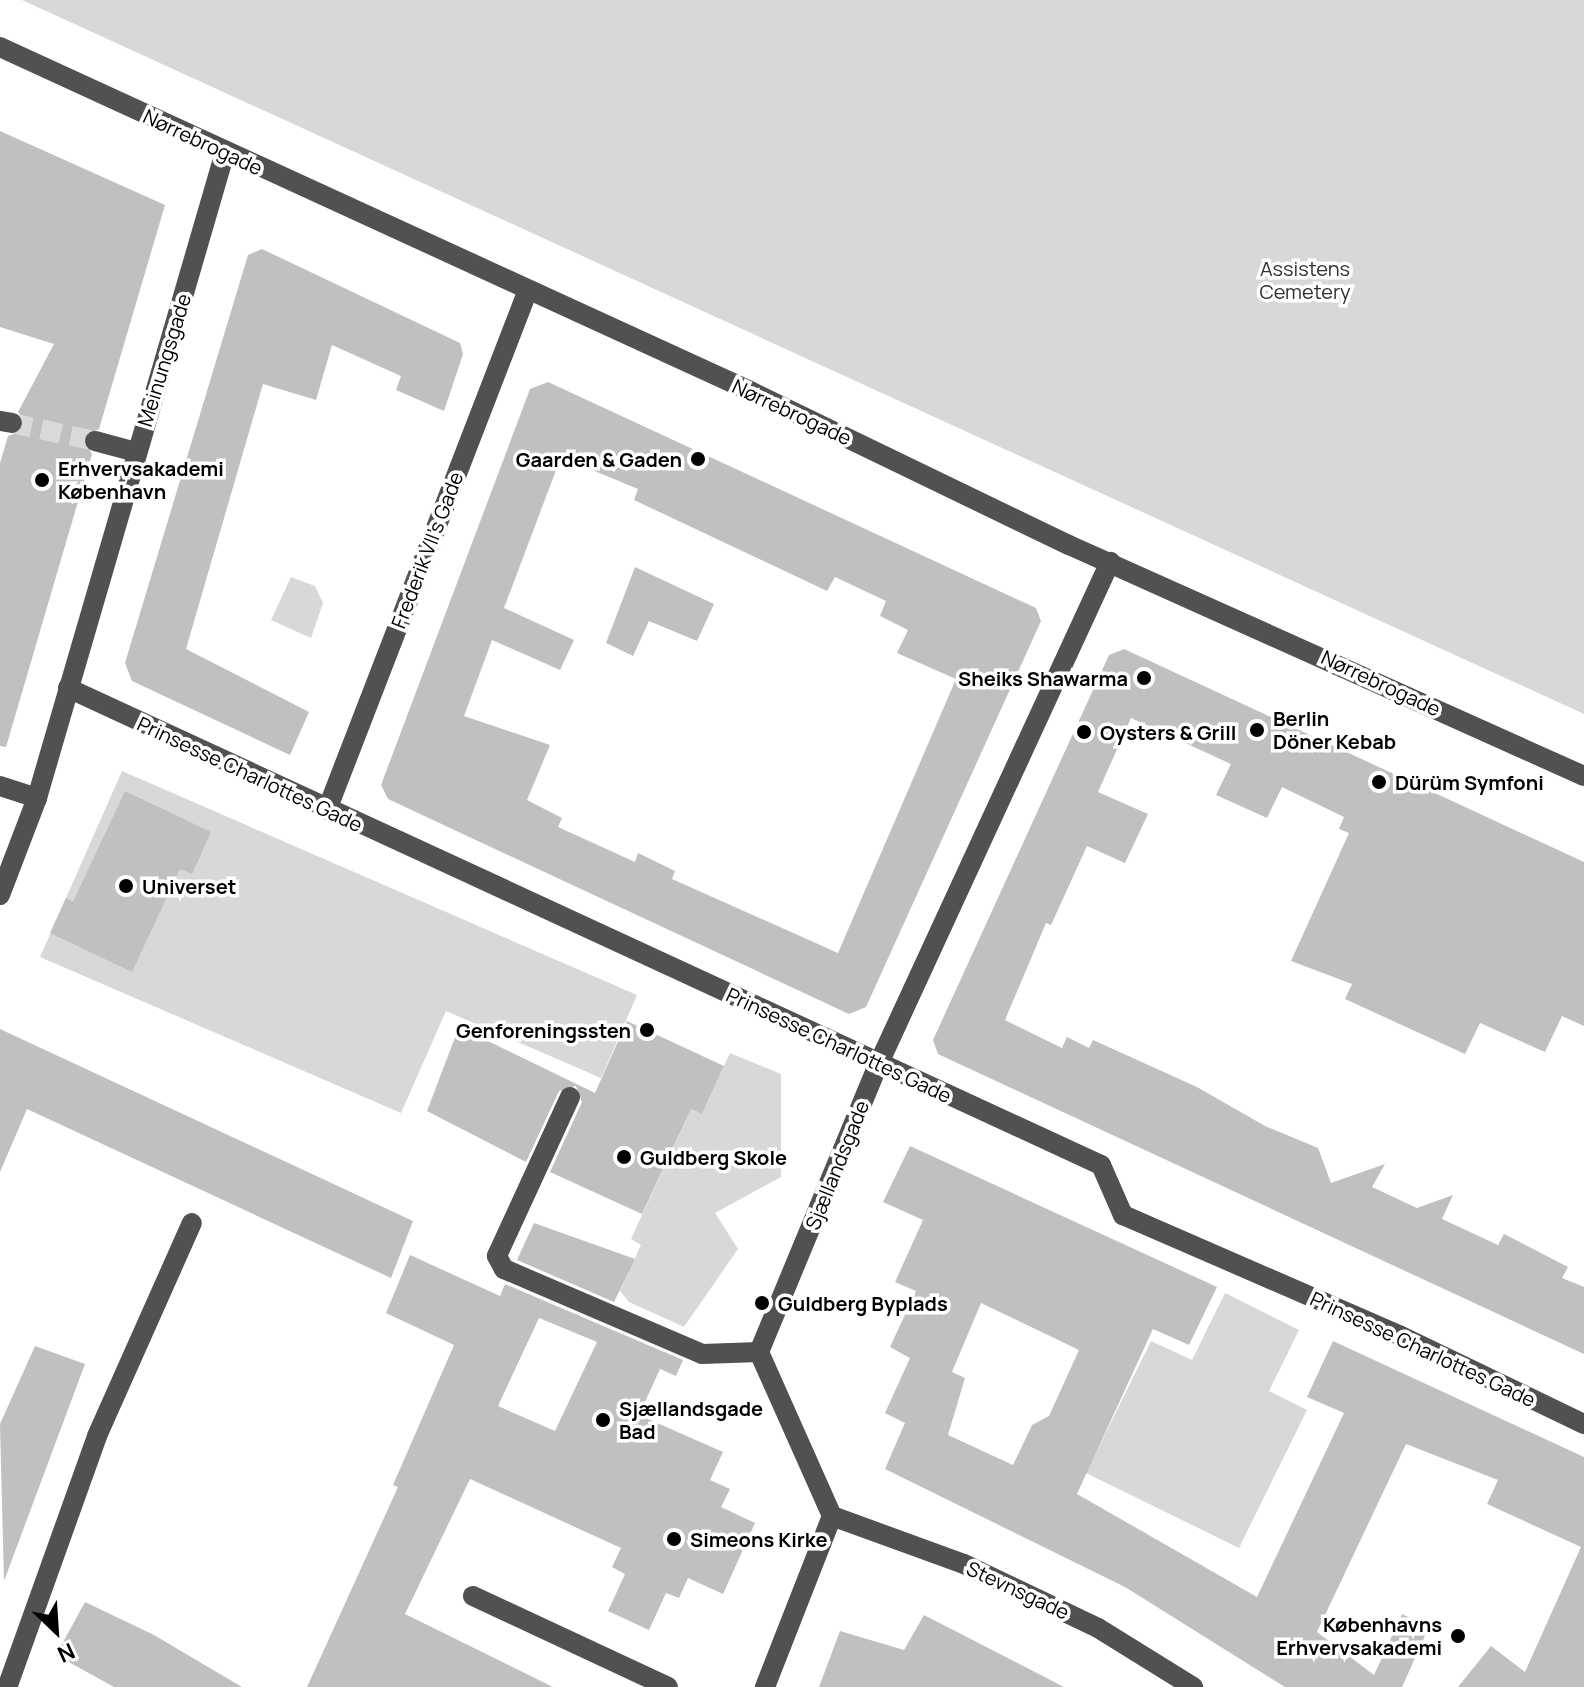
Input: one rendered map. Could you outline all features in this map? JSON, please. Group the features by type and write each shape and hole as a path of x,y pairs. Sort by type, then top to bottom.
{"street":[{"name":"Nørrebrogade","path":"0,47 1110,562 1584,776"},
{"name":"Meinungsgade","path":"0,895 37,798 225,152"},
{"name":"Frederik VII's Gade","path":"327,810 528,290"},
{"path":"95,441 136,452"},
{"name":"Sjællandsgade","path":"759,1352 879,1063 1110,562"},
{"name":"Prinsesse Charlottes Gade","path":"68,688 1101,1165 1123,1215 1401,1336 1584,1424"},
{"path":"0,786 37,798"},
{"path":"570,1097 497,1256 504,1269 702,1354 759,1352 832,1516 765,1687"},
{"path":"6,1685 97,1436 192,1223"},
{"name":"Stevnsgade","path":"832,1516 977,1571 1098,1628 1193,1687"},
{"path":"473,1596 668,1687"}],"green space":[{"name":"Assistens Cemetery","path":"22,0 1584,0 1584,714 648,286"},
{"path":"291,577 315,586 323,603 311,638 271,620"},
{"path":"122,771 637,995 601,1078 446,1011 401,1113 40,957"},
{"path":"730,1053 781,1074 781,1177 715,1213 738,1249 684,1327 629,1302 620,1291 641,1245 631,1239 691,1109 702,1114"},
{"path":"1225,1293 1299,1330 1269,1391 1307,1410 1239,1548 1086,1473 1151,1341 1192,1360"}],"building":[{"path":"0,131 165,205 99,429 83,437 92,454 6,747 0,746 0,463 8,436 22,431 24,419 18,412 54,344 0,327"},
{"path":"262,249 460,343 463,354 444,411 396,390 401,376 332,345 316,400 263,384 186,649 309,712 290,755 132,681 125,663 248,255"},
{"path":"548,382 1036,608 1041,621 866,1007 849,1014 388,799 381,785 530,389","holes":["561,457 638,489 634,500 827,591 835,577 886,601 880,616 908,630 897,653 956,679 838,953 672,879 675,871 638,853 635,862 558,827 562,818 527,800 550,745 464,716 492,640 560,670 574,640 504,608"]},
{"path":"635,567 714,604 697,641 649,621 633,656 606,643"},
{"path":"1124,649 1584,862 1584,1026 1562,1016 1545,1052 1480,1023 1465,1054 1345,999 1352,984 1291,961 1349,833 1339,829 1344,817 1282,787 1267,818 1216,795 1231,764 1131,718 1098,792 1148,814 1125,863 1087,846 1051,925 1046,923 1005,1020 1062,1048 1067,1037 1089,1048 1093,1040 1197,1087 1265,1126 1318,1148 1331,1183 1385,1164 1372,1187 1417,1208 1453,1195 1442,1219 1498,1245 1504,1234 1568,1267 1562,1278 1584,1287 1584,1354 938,1054 933,1040 1109,655"},
{"name":"Universet","path":"125,791 211,832 192,874 180,869 132,972 50,933 66,898 73,902"},
{"path":"627,1021 724,1066 702,1114 691,1109 642,1214 550,1172 582,1102 576,1086 559,1091 526,1162 427,1111 459,1027 595,1093"},
{"path":"0,1029 413,1221 391,1278 27,1109 0,1172"},
{"path":"910,1146 1217,1287 1189,1345 1153,1329 1077,1494 1257,1597 1344,1413 1307,1397 1333,1341 1584,1457 1584,1687 1458,1687 1491,1646 1525,1672 1581,1547 1487,1504 1498,1480 1406,1444 1317,1632 1374,1675 1402,1614 1429,1627 1402,1687 1285,1687 1125,1587 885,1469 905,1423 885,1413 910,1358 890,1347 916,1291 895,1282 923,1220 883,1202","holes":["981,1303 1079,1350 1049,1416 1032,1425 1013,1465 948,1435 965,1378 952,1372"]},
{"path":"534,1223 635,1259 614,1302 517,1260"},
{"path":"410,1255 500,1296 505,1284 683,1360 676,1376 660,1369 639,1415 723,1452 710,1480 730,1489 721,1507 755,1523 723,1594 688,1578 679,1598 666,1593 649,1630 608,1611 625,1574 612,1567 621,1548 470,1479 405,1614 553,1687 307,1687 398,1487 393,1485 454,1345 386,1313","holes":["539,1318 597,1342 555,1431 498,1406"]},
{"path":"35,1346 85,1364 4,1581 0,1424"},
{"path":"85,1602 154,1635 242,1687 114,1687 56,1655"},
{"path":"924,1615 1064,1687 819,1687 840,1631 904,1650"}],"tunnel":[{"path":"12,423 95,441"}],"place":[{"name":"Gaarden & Gaden","path":"698,459"},
{"name":"Erhvervsakademi København","path":"42,480"},
{"name":"Sheiks Shawarma","path":"1144,678"},
{"name":"Berlin Döner Kebab","path":"1257,730"},
{"name":"Oysters & Grill","path":"1084,732"},
{"name":"Dürüm Symfoni","path":"1379,782"},
{"name":"Universet","path":"126,886"},
{"name":"Genforeningssten","path":"647,1030"},
{"name":"Guldberg Skole","path":"624,1157"},
{"name":"Guldberg Byplads","path":"762,1303"},
{"name":"Sjællandsgade Bad","path":"603,1420"},
{"name":"Simeons Kirke","path":"674,1539"},
{"name":"Københavns Erhvervsakademi","path":"1458,1636"}]}
